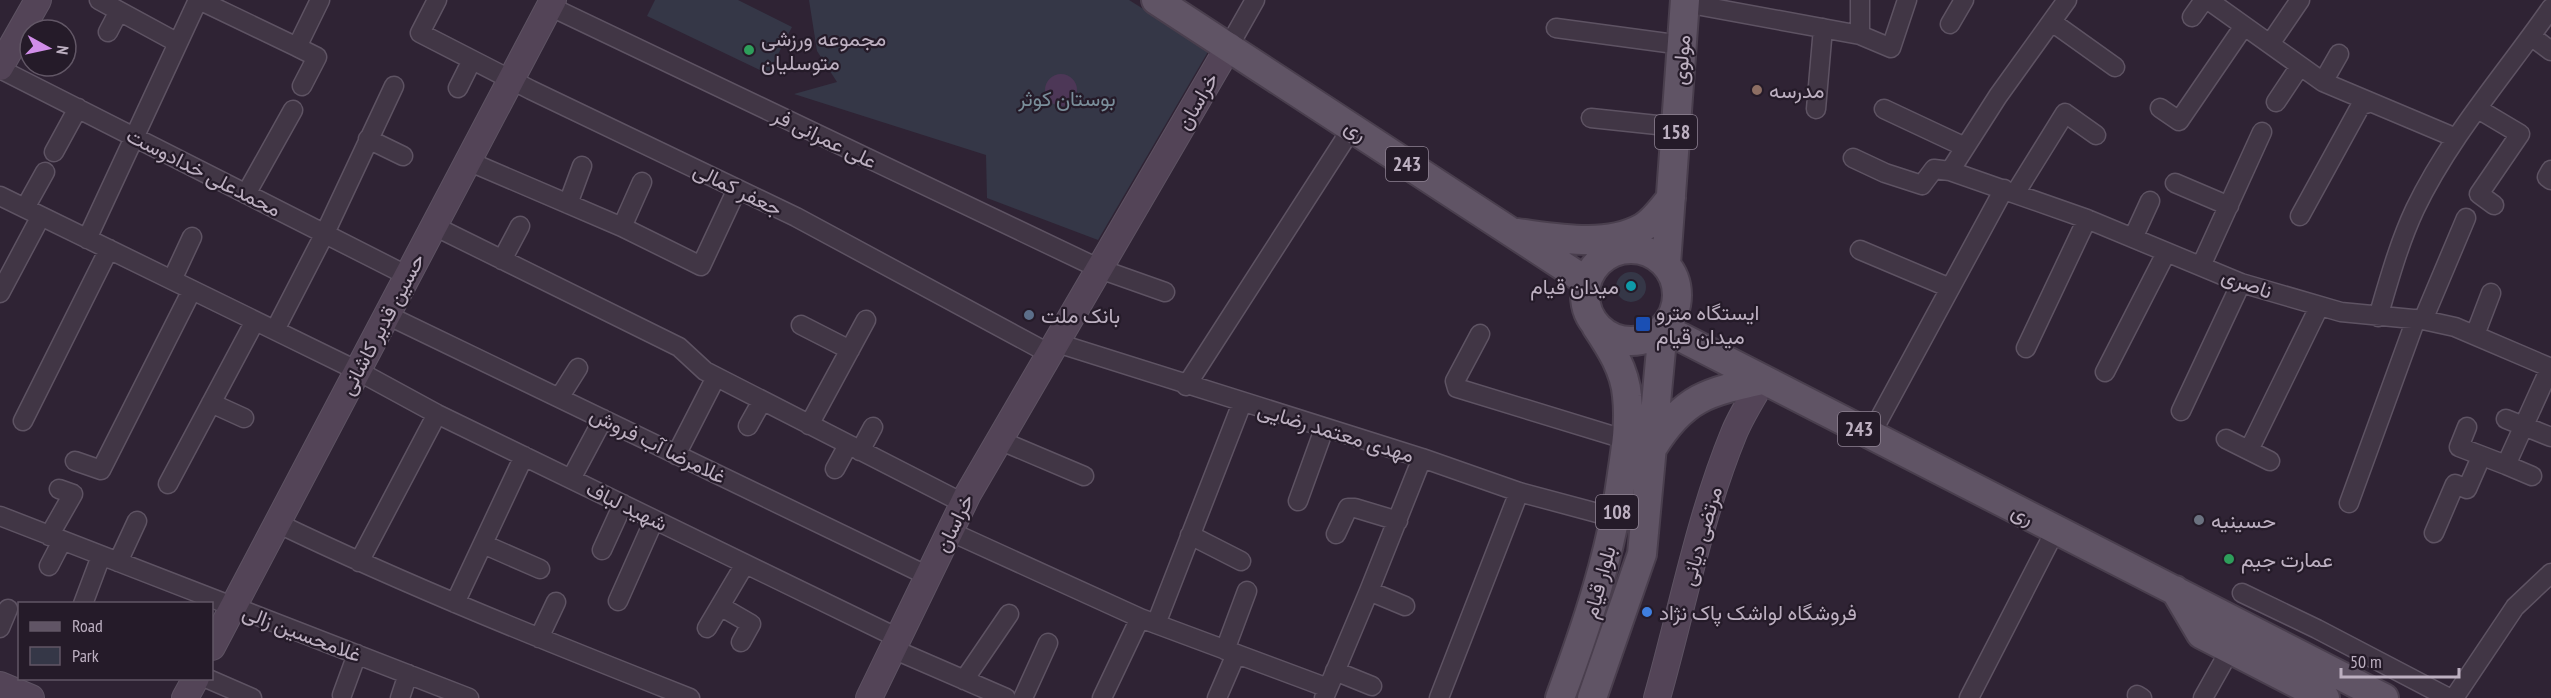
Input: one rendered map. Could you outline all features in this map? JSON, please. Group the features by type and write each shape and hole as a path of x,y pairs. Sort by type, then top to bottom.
{"main road":[{"name":"ری","path":"1156,0 1586,281"},
{"name":"مولوی","path":"1666,264 1685,2"},
{"path":"1512,233 1559,238 1612,238 1643,228 1671,198"},
{"path":"1623,248 1649,252 1666,264 1674,276 1677,290 1674,311 1663,328 1651,337 1636,341 1608,336 1596,326 1587,313 1584,297 1586,281 1600,260 1611,252 1623,248"},
{"name":"بلوار قیام","path":"1592,698 1642,554 1640,444 1622,376 1612,350 1596,326"},
{"name":"ری","path":"1663,328 2384,698"},
{"name":"بلوار قیام","path":"1560,698 1586,626 1616,518 1640,444 1663,328"},
{"path":"1640,444 1691,403 1723,389 1763,380"},
{"path":"2175,590 2201,634 2318,697"}],"street":[{"path":"0,68 38,0"},
{"path":"99,0 178,43"},
{"path":"87,239 198,0 317,57 302,86"},
{"path":"297,47 320,0"},
{"name":"جعفر کمالی","path":"437,0 420,33 511,80 796,217 1053,349"},
{"path":"1229,46 1255,0"},
{"path":"1860,0 1860,35"},
{"path":"1685,2 1860,35 1891,48 1907,0"},
{"path":"1950,24 1964,0"},
{"path":"1853,158 1885,173 1923,185 1934,169 1950,171 1998,96 2067,0"},
{"path":"2192,17 2206,0 2323,82 2456,138"},
{"path":"2270,44 2300,0"},
{"name":"حسین قدیر کاشانی","path":"213,645 551,3"},
{"name":"علی عمرانی فر","path":"551,3 1100,269 1166,292"},
{"path":"2378,316 2405,231 2417,206 2456,138 2551,8"},
{"path":"108,32 119,11"},
{"path":"2052,22 2115,67"},
{"path":"2160,108 2179,121 2244,26"},
{"path":"1556,28 1682,45"},
{"path":"1816,109 1823,28"},
{"path":"2531,36 2551,51"},
{"name":"خراسان","path":"869,698 963,503 1229,46"},
{"path":"2323,82 2339,54"},
{"path":"458,88 472,60"},
{"path":"2276,102 2300,66"},
{"name":"محمدعلی خدادوست","path":"0,68 408,276"},
{"path":"275,330 325,233 394,86"},
{"path":"2300,216 2361,105 2369,103"},
{"path":"54,152 78,108"},
{"path":"1884,109 1965,147"},
{"path":"2478,109 2520,134 2479,194 2494,205"},
{"path":"246,194 293,110"},
{"path":"1871,434 1950,288 2010,191 2065,113 2096,135"},
{"path":"1591,118 1676,127"},
{"path":"1186,386 1352,128"},
{"path":"2201,266 2262,132"},
{"path":"368,139 403,156"},
{"path":"468,161 622,227 701,266 736,189"},
{"path":"568,204 582,166"},
{"path":"2551,170 2547,177 2551,180"},
{"name":"ناصری","path":"1950,171 2087,219 2241,283 2319,307 2420,320 2475,335 2551,368"},
{"path":"0,293 33,212 45,172"},
{"path":"622,227 642,182"},
{"path":"2175,183 2229,206"},
{"name":"شهید لباف","path":"0,196 357,370 437,414 745,564 964,680 1006,698"},
{"path":"2133,238 2150,201"},
{"path":"2349,503 2420,320 2466,218"},
{"path":"2026,348 2087,219"},
{"path":"434,226 680,347 710,374 963,503"},
{"path":"502,260 520,226"},
{"path":"172,280 192,237"},
{"path":"23,421 109,249"},
{"path":"1860,250 1950,288"},
{"path":"2105,372 2166,253"},
{"path":"2181,411 2241,283"},
{"path":"75,461 101,470 192,290"},
{"path":"2475,335 2491,293"},
{"path":"2249,450 2319,307"},
{"name":"غلامرضا آب فروش","path":"387,315 928,576"},
{"path":"810,425 866,320"},
{"path":"168,484 255,321"},
{"path":"801,325 850,350"},
{"path":"1480,334 1455,381 1457,388 1640,444"},
{"name":"مهدی معتمد رضایی","path":"1053,349 1186,386 1422,458 1519,492 1616,518"},
{"path":"559,398 578,368"},
{"path":"2506,465 2551,368"},
{"path":"676,455 710,374"},
{"name":"مرتضی دیانی","path":"1657,698 1696,548 1722,466 1735,431 1763,380"},
{"path":"748,426 762,400"},
{"path":"1102,698 1148,621 1191,535 1242,403"},
{"path":"211,404 244,418"},
{"path":"359,562 437,414"},
{"path":"572,479 603,419"},
{"path":"2506,419 2551,437"},
{"path":"835,469 873,427"},
{"path":"2467,427 2459,447 2481,458 2532,476"},
{"path":"1298,501 1324,429"},
{"path":"2226,439 2270,460"},
{"path":"999,440 1084,476"},
{"path":"455,603 524,456"},
{"path":"1329,686 1422,458"},
{"path":"2434,533 2454,484 2467,489 2481,458"},
{"path":"49,566 56,538 73,494 59,489"},
{"path":"1439,698 1519,492"},
{"path":"602,550 623,504"},
{"path":"1336,534 1348,508 1398,521"},
{"name":"غلامحسین زالی","path":"0,516 469,698"},
{"path":"618,601 654,520"},
{"path":"84,602 109,559 137,521"},
{"path":"278,523 359,562 455,603 690,698"},
{"path":"949,531 1148,621 1231,652 1329,686 1372,686"},
{"path":"1969,698 2055,531"},
{"path":"1191,535 1241,561"},
{"path":"483,544 540,569"},
{"path":"707,628 745,564"},
{"path":"2454,698 2515,608 2548,581"},
{"path":"1217,698 1247,591"},
{"path":"1369,591 1405,606"},
{"path":"2242,593 2317,629 2449,698"},
{"path":"539,638 556,602"},
{"path":"720,606 751,624 741,642"},
{"path":"0,628 8,609"},
{"path":"964,680 1009,614"},
{"path":"1023,698 1048,643"},
{"path":"2204,698 2230,650"},
{"path":"342,695 357,654"},
{"path":"400,698 408,674"},
{"path":"185,698 195,680"},
{"path":"211,680 252,698"}],"green space":[{"name":"مجموعه ورزشی متوسلیان","path":"655,0 738,0 792,27 768,74 647,16"},
{"name":"بوستان کوثر","path":"809,0 1129,0 1209,50 1098,240 987,198 986,155 794,94 837,82 817,51"},
{"name":"میدان قیام","path":"1631,272 1642,276 1646,287 1642,298 1631,302 1620,298 1616,287 1620,276"}],"shaded area":[{"path":"1061,74 1072,79 1077,90 1072,101 1061,106 1050,101 1045,90 1050,79"}],"place":[{"name":"مجموعه ورزشی متوسلیان","path":"749,50"},
{"name":"مدرسه","path":"1757,90"},
{"name":"میدان قیام","path":"1631,286"},
{"name":"بانک ملت","path":"1029,315"},
{"name":"ایستگاه مترو میدان قیام","path":"1643,324"},
{"name":"حسینیه","path":"2199,520"},
{"name":"عمارت جیم","path":"2229,559"},
{"name":"فروشگاه لواشک پاک نژاد","path":"1647,612"}]}
